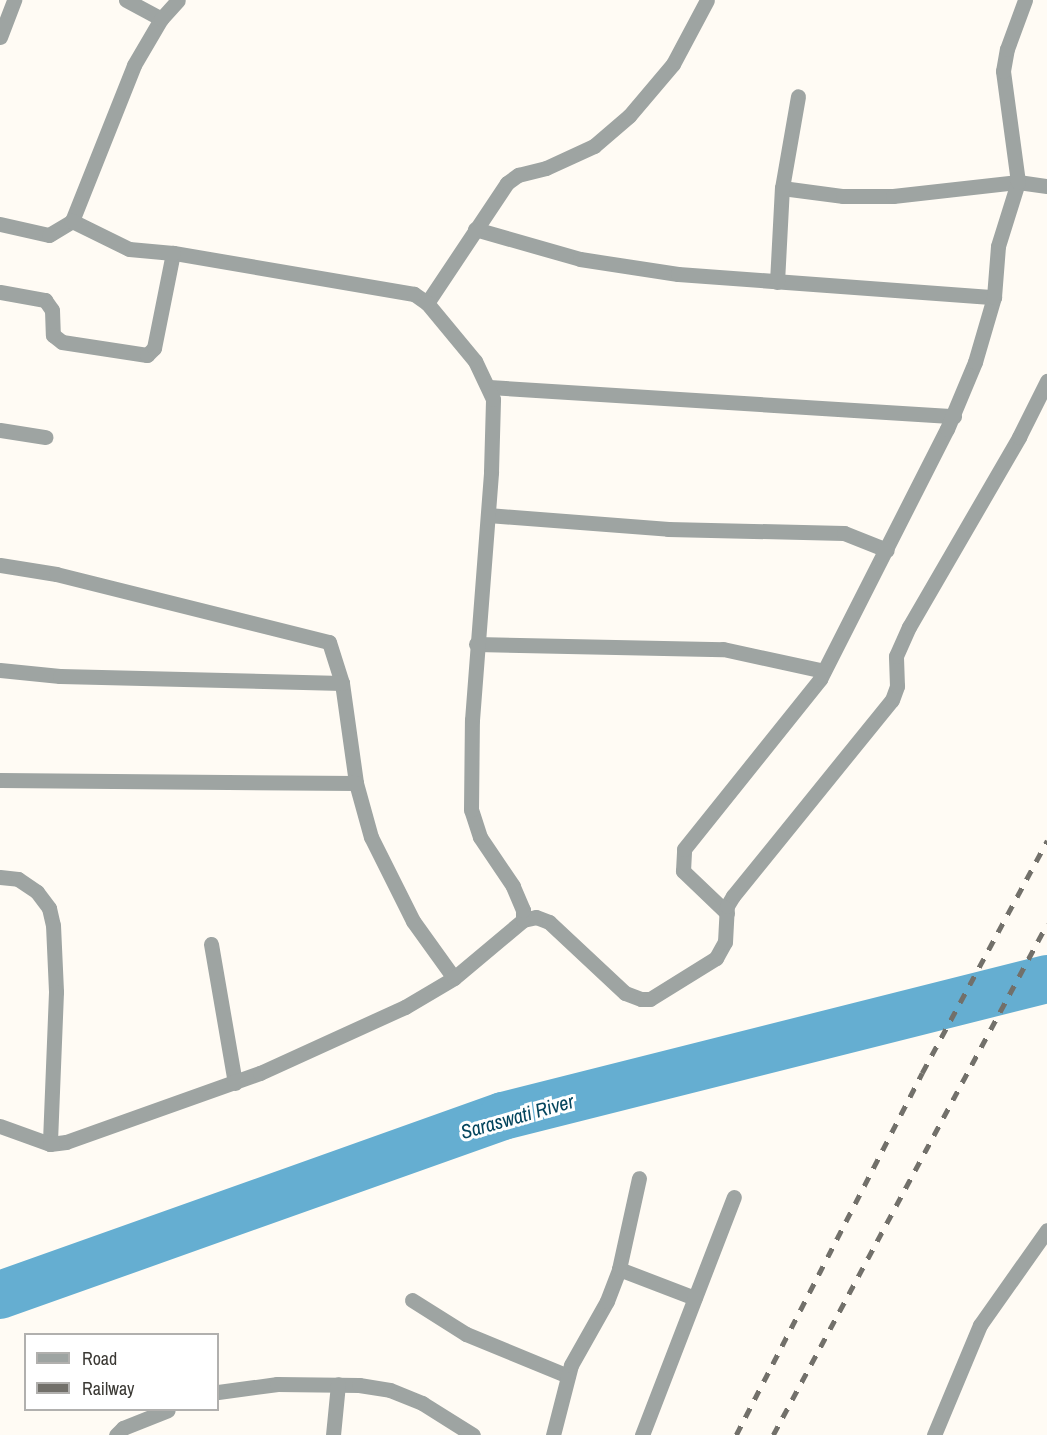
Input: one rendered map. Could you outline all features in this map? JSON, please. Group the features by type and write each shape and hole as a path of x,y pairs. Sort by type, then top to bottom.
{"street":[{"path":"0,37 14,0"},
{"path":"126,0 161,19"},
{"path":"0,224 49,236 72,221 122,92 161,19 178,0"},
{"path":"427,303 495,197 518,174 546,168 587,150 629,116 673,64 707,0"},
{"path":"726,913 683,871 684,849 824,671 954,416 994,297 998,246 1018,182 1003,71 1006,49 1024,0"},
{"path":"777,282 782,188 798,96"},
{"path":"782,188 843,196 893,196 1018,182 1047,186"},
{"path":"72,221 129,249 172,253 400,291 427,303 475,361 493,399 488,515 476,644 471,810 480,837 513,886 523,910 523,920"},
{"path":"475,229 580,259 678,274 994,297"},
{"path":"0,292 45,300 52,310 53,335 62,342 147,355 154,348 172,253"},
{"path":"0,1126 50,1144 66,1142 235,1083 336,1041 454,978 523,920 536,917 549,922 625,993 641,999 650,999 716,958 725,942 726,913 733,896 892,700 897,686 896,656 909,627 1019,437 1047,381"},
{"path":"489,387 954,416"},
{"path":"0,430 45,437"},
{"path":"488,515 668,529 844,533 887,550"},
{"path":"0,565 56,574 318,637 329,642 335,651 342,683 356,783 371,837 413,921 454,978"},
{"path":"476,644 723,649 824,671"},
{"path":"0,670 60,676 342,683"},
{"path":"0,780 356,783"},
{"path":"0,877 18,879 37,892 49,908 53,925 56,992 50,1144"},
{"path":"211,944 235,1083"},
{"path":"553,1435 568,1376 578,1349 607,1301 619,1269 639,1178"},
{"path":"642,1435 734,1197"},
{"path":"934,1435 980,1325 1047,1230"},
{"path":"619,1269 695,1298"},
{"path":"412,1300 466,1334 568,1376"},
{"path":"219,1392 277,1384 338,1384 390,1390 422,1403 473,1435"},
{"path":"333,1435 338,1384"},
{"path":"116,1435 123,1428 166,1411"}],"waterway":[{"name":"Saraswati River","path":"0,1295 503,1116 1047,979"}],"railway":[{"path":"736,1435 922,1073 1047,841"},
{"path":"773,1435 1047,924"}]}
